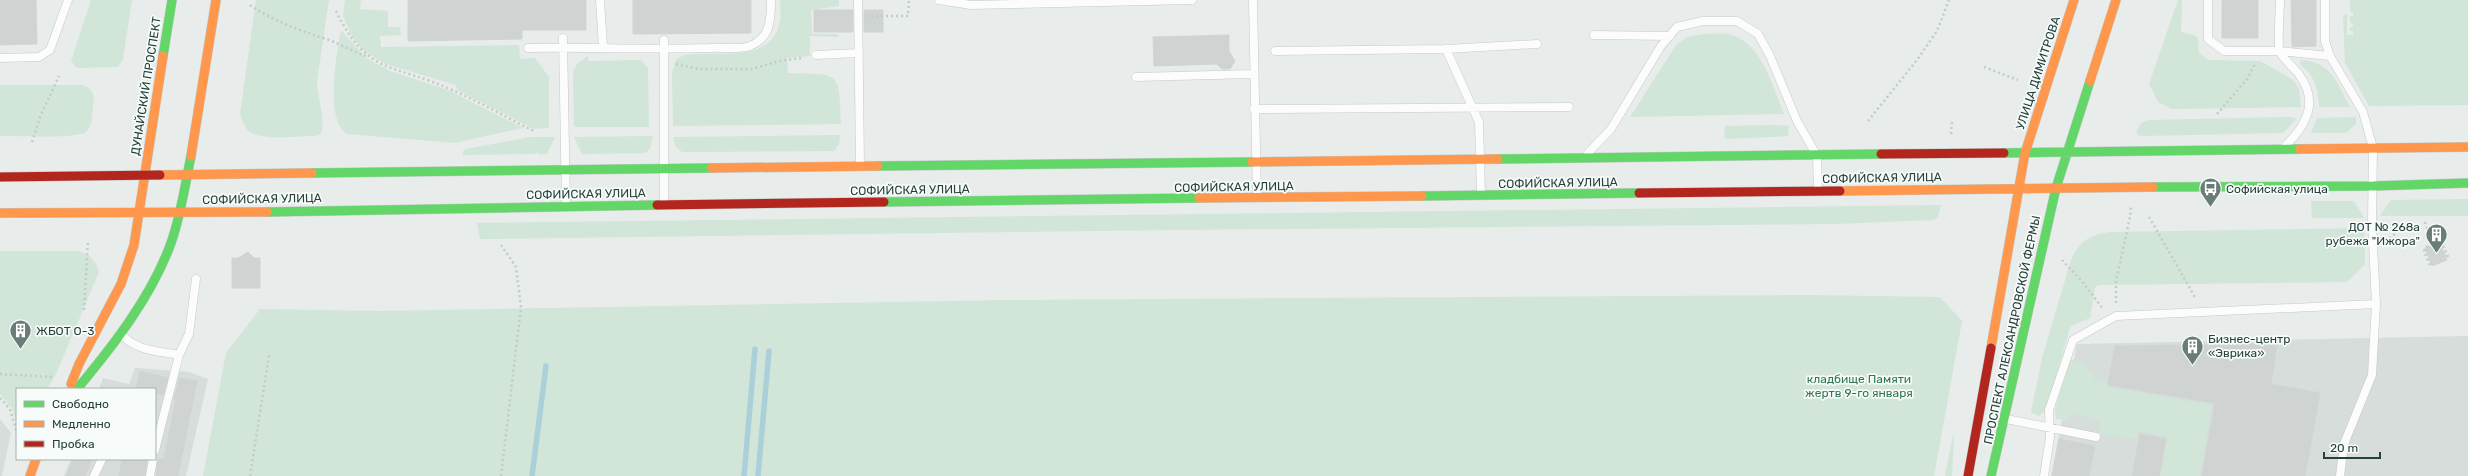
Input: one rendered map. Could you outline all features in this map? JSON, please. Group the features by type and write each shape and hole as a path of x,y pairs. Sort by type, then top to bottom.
{"main road":[{"name":"ДУНАЙСКИЙ ПРОСПЕКТ","path":"111,327 121,284 134,245 172,0"},
{"path":"70,388 79,364 148,288 170,245 180,212 187,176 216,0"},
{"name":"УЛИЦА ДИМИТРОВА","path":"2018,189 2025,153 2044,86 2074,0"},
{"path":"2066,152 2116,0"},
{"name":"СОФИЙСКАЯ УЛИЦА","path":"0,177 187,176 1257,162 1581,160 2468,147"},
{"name":"ПРОСПЕКТ АЛЕКСАНДРОВСКОЙ ФЕРМЫ","path":"1991,476 2006,419 2056,188 2066,152"},
{"name":"СОФИЙСКАЯ УЛИЦА","path":"0,213 2056,188 2374,186 2468,183"},
{"name":"ПРОСПЕКТ АЛЕКСАНДРОВСКОЙ ФЕРМЫ","path":"1968,476 2018,189"},
{"path":"78,388 111,327"},
{"path":"30,476 36,460"}],"lane":[{"path":"0,58 39,57 50,50 68,0"},
{"path":"600,0 602,46"},
{"path":"528,48 602,46 664,49 750,46 766,33 771,21 771,0"},
{"path":"858,0 860,167"},
{"path":"939,0 971,5 1192,0"},
{"path":"1253,0 1253,74 1257,198"},
{"path":"2208,0 2208,38 2224,50 2330,56"},
{"path":"2280,0 2279,52 2306,84 2310,104 2310,112 2304,125 2281,149"},
{"path":"2325,0 2325,41 2330,56 2363,112 2373,148 2373,255 2376,304 2372,375 2344,444 2340,476"},
{"path":"1581,160 1611,129 1661,46 1677,27 1703,21 1737,21 1758,34 1797,121 1818,156 1818,191"},
{"path":"1594,36 1670,36"},
{"path":"563,38 566,206"},
{"path":"664,40 664,204"},
{"path":"1275,51 1446,49 1537,44"},
{"path":"1446,49 1471,108 1479,122 1481,196"},
{"path":"816,55 859,53"},
{"path":"1136,77 1253,74"},
{"path":"1254,109 1569,107"},
{"path":"156,438 157,427 179,355 189,334 196,279"},
{"path":"2044,476 2049,427 2049,410 2074,340 2114,317 2376,304"},
{"path":"111,327 127,340 142,348 179,355"},
{"path":"2006,419 2096,437"},
{"path":"94,476 102,460"},
{"path":"150,476 153,460"}],"path":[{"path":"858,16 908,16 909,0"},
{"path":"1868,121 1917,60 1936,31 1949,0"},
{"path":"250,5 273,20 299,32 331,41 385,66 452,89 534,131"},
{"path":"336,11 347,34 368,57"},
{"path":"2217,114 2247,79 2262,51"},
{"path":"664,62 699,69 752,69 779,61 816,55"},
{"path":"1984,67 2018,80"},
{"path":"32,142 40,117 59,76"},
{"path":"1951,137 1952,122"},
{"path":"2114,317 2116,281 2130,217 2131,203"},
{"path":"2150,217 2204,312"},
{"path":"2373,255 2408,222"},
{"path":"2425,222 2432,244"},
{"path":"84,314 83,299 88,241"},
{"path":"2430,265 2424,251 2426,247 2432,244 2438,242 2442,243 2448,257"},
{"path":"501,245 516,267 521,307 501,476"},
{"path":"2062,260 2114,317"},
{"path":"250,476 269,355"},
{"path":"0,374 48,378 58,374"},
{"path":"0,398 10,409 16,430"}],"shaded area":[{"path":"2468,336 2468,476 2051,476 2077,344"},
{"path":"135,368 189,372 208,379 186,476 64,476 71,460 156,460 156,388 99,388 103,378 129,384"},
{"path":"0,419 11,433 2,476 0,476"}],"green space":[{"path":"91,0 132,0 123,59 118,67 77,68 71,61"},
{"path":"256,0 329,0 317,81 322,115 321,134 314,136 267,137 251,133 243,123 240,114"},
{"path":"345,0 361,0 360,9 388,11 388,27 400,27 401,35 380,36 381,47 519,45 520,59 535,58 549,77 549,128 534,129 457,90 456,85 385,64 364,51 351,35 343,16"},
{"path":"780,0 839,0 839,6 811,10 812,34 838,34 838,37 810,36 810,56 787,58 788,73 818,74 834,79 839,94 841,124 673,126 672,73 675,61 688,54 739,53 760,48 769,42 776,33 780,21"},
{"path":"2178,0 2182,0 2181,32 2196,36 2198,40 2199,53 2208,60 2260,61 2293,80 2299,89 2301,107 2172,109 2158,102 2149,84"},
{"path":"2350,0 2468,0 2468,105 2369,106 2345,63 2343,15 2347,14 2347,35 2353,35 2353,31 2350,31 2350,28 2353,27 2353,23 2350,23 2350,16 2353,16 2353,12 2350,12"},
{"path":"341,30 366,58 390,71 448,90 523,128 454,143 347,134 340,126 336,115 334,101 335,69"},
{"path":"1703,34 1728,34 1740,38 1749,46 1764,66 1784,114 1630,117 1676,45 1687,37"},
{"path":"588,56 588,61 641,60 648,68 649,127 574,127 573,72 577,64"},
{"path":"2301,60 2320,65 2327,69 2337,82 2350,107 2319,107 2317,88 2309,73 2300,64"},
{"path":"0,85 82,85 89,88 94,99 90,127 86,132 70,136 0,136"},
{"path":"2292,117 2297,119 2283,133 2142,136 2138,135 2136,132 2141,123 2149,120"},
{"path":"2356,117 2356,124 2346,133 2311,133 2317,118"},
{"path":"1725,126 1789,126 1788,136 1726,139 1724,137"},
{"path":"840,135 839,144 834,151 682,152 676,147 673,137"},
{"path":"653,136 650,149 645,153 582,154 574,137"},
{"path":"530,137 555,137 547,154 537,154 537,152 534,154 463,155 463,151 466,149"},
{"path":"2468,199 2468,216 2380,216 2391,200"},
{"path":"2311,201 2354,201 2364,218 2312,218"},
{"path":"1941,205 1938,217 1933,220 1836,224 1175,230 480,239 477,223"},
{"path":"2364,228 2365,264 2347,282 2099,285 2095,287 2090,318 2073,325 2070,328 2046,410 2039,416 2031,412 2042,358 2071,260 2074,253 2082,243 2091,237 2111,232"},
{"path":"0,251 78,251 86,254 92,258 99,272 56,374 48,388 16,388 16,421 12,408 0,394"},
{"name":"кладбище Памяти жертв 9-го января","path":"1805,295 1940,297 1962,321 1934,476 203,476 226,353 260,309 377,311 1008,300"},
{"path":"2070,359 2085,364 2095,379 2106,382 2107,387 2212,405 2200,476 2160,476 2167,437 2138,431 2136,439 2099,434 2100,422 2074,414 2065,420 2056,419 2055,410"},
{"path":"1954,430 1952,476 1945,476"}],"building":[{"path":"0,0 36,0 37,44 0,45"},
{"path":"408,0 586,0 586,30 522,30 522,39 408,41"},
{"path":"633,0 751,0 751,33 633,34"},
{"path":"2222,0 2258,0 2258,38 2222,38"},
{"path":"2291,0 2316,0 2316,46 2292,47"},
{"path":"814,10 853,10 853,32 814,32"},
{"path":"864,10 883,10 883,32 864,32"},
{"path":"1229,35 1229,51 1235,61 1230,69 1222,69 1217,64 1154,66 1153,37"},
{"name":"ДОТ № 268а рубежа \"Ижора\"","path":"2440,242 2447,260 2432,266 2425,248"},
{"path":"248,252 254,258 260,258 260,288 232,288 232,258 238,258"},
{"path":"2277,344 2271,384 2320,393 2305,476 2202,476 2215,403 2108,385 2115,346"},
{"path":"140,371 168,378 163,395 156,393 156,388 136,388"},
{"path":"180,378 197,381 178,476 156,476 158,459 164,459 176,399 174,398"},
{"path":"2140,434 2166,439 2159,476 2132,476"},
{"path":"2059,439 2095,446 2089,476 2052,476"},
{"path":"73,460 92,460 85,476 66,476"},
{"path":"122,460 147,460 145,476 119,476"}],"waterway":[{"path":"744,476 755,349"},
{"path":"758,476 769,351"},
{"path":"532,476 546,366"}],"traffic: fast":[{"path":"163,56 172,0"},
{"path":"1991,476 2056,188 2090,81"},
{"path":"2004,153 2300,149"},
{"path":"1498,159 1881,154"},
{"path":"78,388 118,338 142,301 163,263 178,222 191,156"},
{"path":"878,166 1252,162"},
{"path":"312,173 712,168"},
{"path":"2153,187 2373,186 2468,183"},
{"path":"1422,196 1639,193"},
{"path":"884,202 1199,198"},
{"path":"267,212 657,205"}],"traffic: slow":[{"path":"191,156 216,0"},
{"path":"1991,348 2025,153 2074,0"},
{"path":"2090,81 2116,0"},
{"path":"71,384 79,364 121,284 134,245 163,56"},
{"path":"2300,149 2468,147"},
{"path":"1252,162 1498,159"},
{"path":"712,168 878,166"},
{"path":"160,175 312,173"},
{"path":"1840,191 2153,187"},
{"path":"1199,198 1422,196"},
{"path":"0,213 267,212"},
{"path":"30,476 36,460"}],"traffic: jam":[{"path":"1881,154 2004,153"},
{"path":"0,177 160,175"},
{"path":"1639,193 1840,191"},
{"path":"657,205 884,202"},
{"path":"1968,476 1991,348"}],"place":[{"name":"Софийская улица","path":"2211,208"},
{"name":"ДОТ № 268а рубежа \"Ижора\"","path":"2436,254"},
{"name":"ЖБОТ О-3","path":"21,350"},
{"name":"Бизнес-центр «Эврика»","path":"2192,366"}]}
